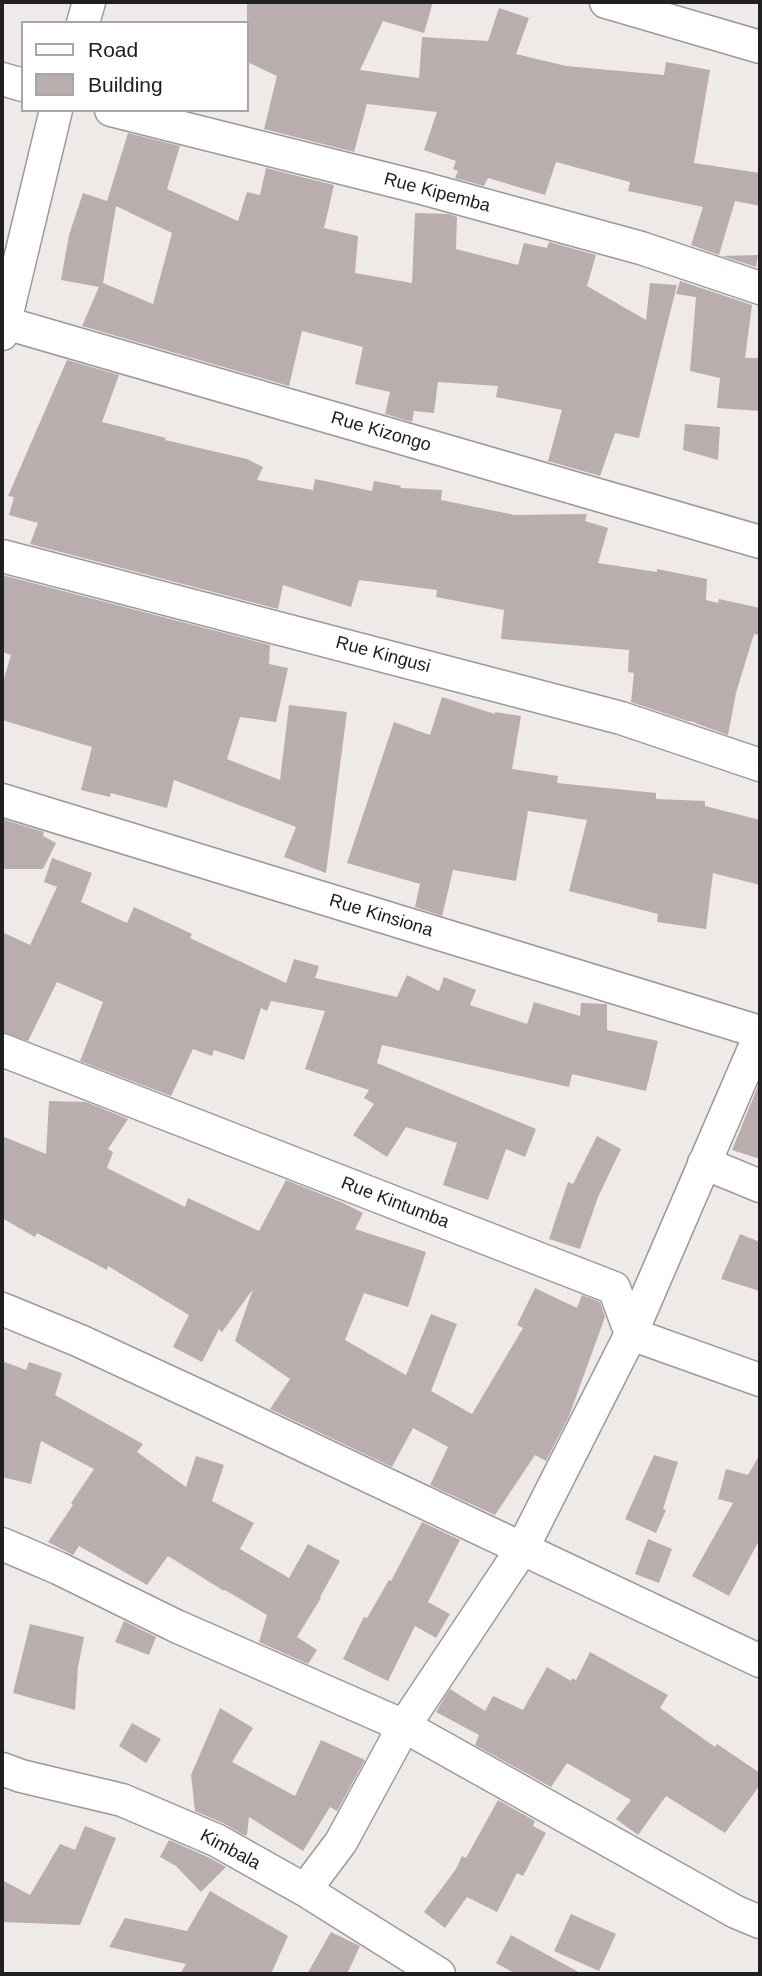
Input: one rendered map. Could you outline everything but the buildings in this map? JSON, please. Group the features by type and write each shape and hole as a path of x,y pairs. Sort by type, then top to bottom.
{"street":[{"path":"84,21 89,2"},
{"path":"606,2 760,47"},
{"path":"2,79 21,84"},
{"path":"3,327 57,112"},
{"name":"Rue Kipemba","path":"119,112 422,188 628,245 760,288"},
{"name":"Rue Kizongo","path":"3,327 760,542"},
{"name":"Rue Kingusi","path":"2,556 621,718 760,765"},
{"name":"Rue Kinsiona","path":"2,800 760,1034"},
{"path":"305,1891 341,1842 404,1726 523,1549 631,1334 760,1034"},
{"name":"Rue Kintumba","path":"2,1050 614,1288 631,1334"},
{"path":"704,1163 760,1186"},
{"path":"2,1309 80,1341 177,1386 760,1661"},
{"path":"631,1334 760,1381"},
{"path":"2,1544 58,1568 176,1626 404,1726 736,1912 760,1922"},
{"name":"Kimbala","path":"2,1769 122,1800 216,1840 305,1891 439,1974"}]}
